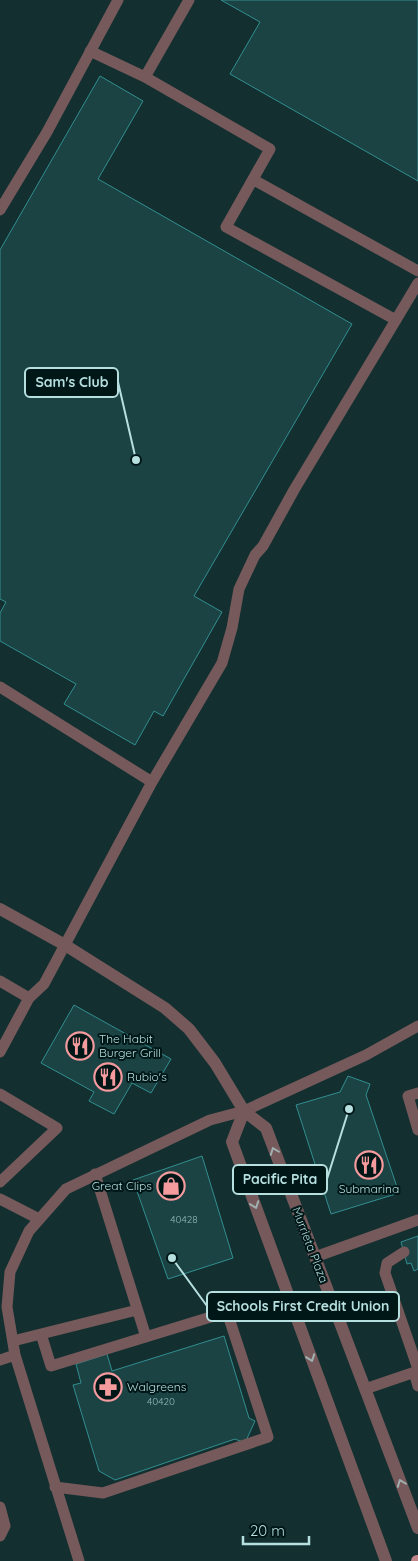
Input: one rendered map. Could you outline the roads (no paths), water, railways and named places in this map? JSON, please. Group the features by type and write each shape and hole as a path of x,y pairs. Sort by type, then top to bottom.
{"street":[{"path":"0,909 65,945 165,1008 189,1029 215,1063 244,1111 232,1142 386,1561"},
{"name":"Murrieta Plaza","path":"244,1111 266,1128 418,1528"}],"lane":[{"path":"0,210 47,132 118,0"},
{"path":"145,77 189,0"},
{"path":"90,51 145,77 270,149 226,227 396,320"},
{"path":"254,180 418,270"},
{"path":"0,1052 30,998 44,984 152,782 222,663 232,628 238,588 255,555 263,546 418,283"},
{"path":"0,687 152,782"},
{"path":"0,981 30,998"},
{"path":"79,1561 16,1355 8,1308 10,1272 29,1231 66,1189 210,1120 244,1111 366,1055 418,1026"},
{"path":"418,1093 408,1096 418,1130"},
{"path":"0,1094 56,1128 0,1182"},
{"path":"95,1174 146,1337"},
{"path":"0,1199 39,1219"},
{"path":"315,1257 418,1220"},
{"path":"404,1252 388,1263 385,1273 417,1371 418,1386"},
{"path":"13,1341 137,1310"},
{"path":"41,1334 51,1366 227,1312 268,1437 103,1494 55,1487"},
{"path":"0,1360 16,1355"},
{"path":"365,1389 417,1371"},
{"path":"0,1507 5,1526 0,1536"}],"place":[{"name":"Sam's Club","path":"136,460"},
{"name":"The Habit Burger Grill","path":"80,1046"},
{"name":"Rubio's","path":"108,1077"},
{"name":"Pacific Pita","path":"349,1109"},
{"name":"Submarina","path":"369,1165"},
{"name":"Great Clips","path":"171,1186"},
{"name":"Schools First Credit Union","path":"172,1258"},
{"name":"Walgreens","path":"108,1387"}]}
